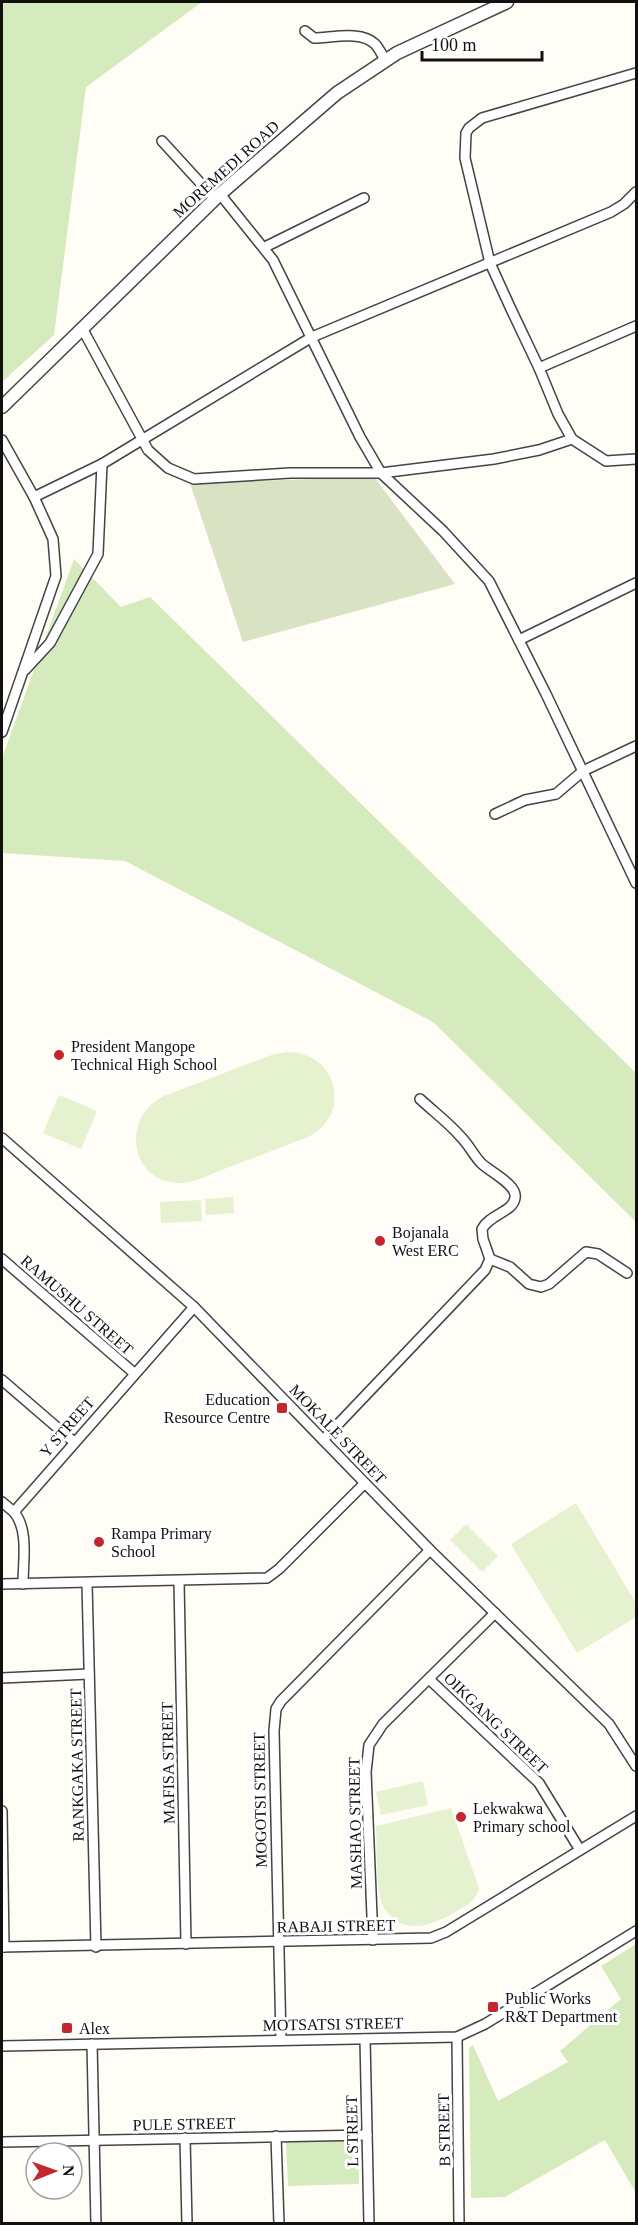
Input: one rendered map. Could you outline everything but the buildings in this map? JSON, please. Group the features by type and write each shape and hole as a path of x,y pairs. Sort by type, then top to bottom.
{"street":[{"name":"MOREMEDI ROAD","path":"2,407 217,197 337,93 385,60 507,2"},
{"path":"305,31 314,38 347,35 368,40 376,45 385,60"},
{"path":"636,73 482,118 469,128 464,140 465,158 490,263 558,414 572,439 606,461 636,459"},
{"path":"162,141 265,247 360,437 381,473 484,573 519,640 636,883"},
{"path":"34,497 102,464 312,337 619,208 636,192"},
{"path":"265,247 364,198"},
{"path":"539,368 636,326"},
{"path":"82,328 148,450 168,468 194,479 290,473 381,473 494,459 539,450 572,439"},
{"path":"2,440 34,497 53,538 56,576 2,732"},
{"path":"23,672 45,650 55,635 98,554 102,464"},
{"path":"519,640 636,584"},
{"path":"495,814 525,800 556,794 583,771 636,746"},
{"path":"323,1440 485,1270 490,1259 482,1228 492,1217 513,1205 516,1197 514,1190 481,1163 461,1136 420,1099"},
{"name":"MOKALE STREET","path":"2,1138 194,1306 364,1484 609,1724 636,1766"},
{"path":"490,1259 510,1267 529,1284 538,1287 549,1284 586,1252 598,1254 627,1273"},
{"name":"RAMUSHU STREET","path":"2,1259 134,1373"},
{"name":"Y STREET","path":"14,1512 194,1306"},
{"path":"2,1380 74,1442"},
{"path":"2,1584 267,1578 279,1569 364,1484"},
{"path":"2,1502 20,1519 23,1584"},
{"name":"MOGOTSI STREET","path":"281,2040 274,1731 276,1709 281,1701 430,1550"},
{"name":"MAFISA STREET","path":"179,1581 186,1944"},
{"name":"RANKGAKA STREET","path":"87,1583 96,1947"},
{"name":"MASHAO STREET","path":"373,1940 366,1757 369,1745 383,1724 495,1613"},
{"path":"2,1678 89,1674"},
{"name":"OIKGANG STREET","path":"429,1679 538,1783 580,1850"},
{"path":"2,1811 3,1947"},
{"name":"RABAJI STREET","path":"3,1947 420,1940 438,1936 636,1816"},
{"name":"MOTSATSI STREET","path":"2,2046 457,2037 485,2024 636,1931"},
{"name":"B STREET","path":"457,2037 459,2223"},
{"name":"L STREET","path":"365,2039 369,2223"},
{"path":"92,2044 96,2223"},
{"name":"PULE STREET","path":"2,2142 367,2134"},
{"path":"276,2136 279,2223"},
{"path":"185,2138 187,2223"}],"green space":[{"path":"2,2 202,2 86,87 54,335 2,382"},
{"path":"374,477 455,584 243,642 190,483"},
{"path":"74,559 121,607 150,597 636,1073 636,1222 433,1022 125,861 2,853 2,758"},
{"path":"289,1052 306,1055 320,1063 329,1075 334,1088 334,1102 330,1116 321,1128 306,1138 191,1182 163,1180 150,1172 141,1161 137,1147 137,1133 141,1118 150,1106 164,1096 274,1054"},
{"path":"59,1095 97,1111 81,1149 43,1133"},
{"path":"233,1197 234,1213 206,1215 205,1199"},
{"path":"201,1200 202,1221 161,1223 160,1202"},
{"path":"576,1503 636,1603 636,1617 577,1653 511,1544"},
{"path":"466,1524 498,1556 482,1572 450,1540"},
{"path":"423,1781 428,1805 381,1815 376,1792"},
{"path":"451,1808 479,1888 478,1893 466,1906 436,1922 417,1926 399,1922 391,1917 381,1901 376,1826"},
{"path":"636,1944 636,2193 605,2140 505,2197 471,2198 469,2048 473,2045 498,2101 568,2062 560,2051 621,1999 601,1966"},
{"path":"358,2141 359,2184 288,2186 286,2142"}],"place":[{"name":"President Mangope Technical High School","path":"59,1055"},
{"name":"Bojanala West ERC","path":"380,1241"},
{"name":"Education Resource Centre","path":"282,1408"},
{"name":"Rampa Primary School","path":"99,1542"},
{"name":"Lekwakwa Primary school","path":"461,1817"},
{"name":"Public Works R&T Department","path":"493,2007"},
{"name":"Alex","path":"67,2028"}]}
